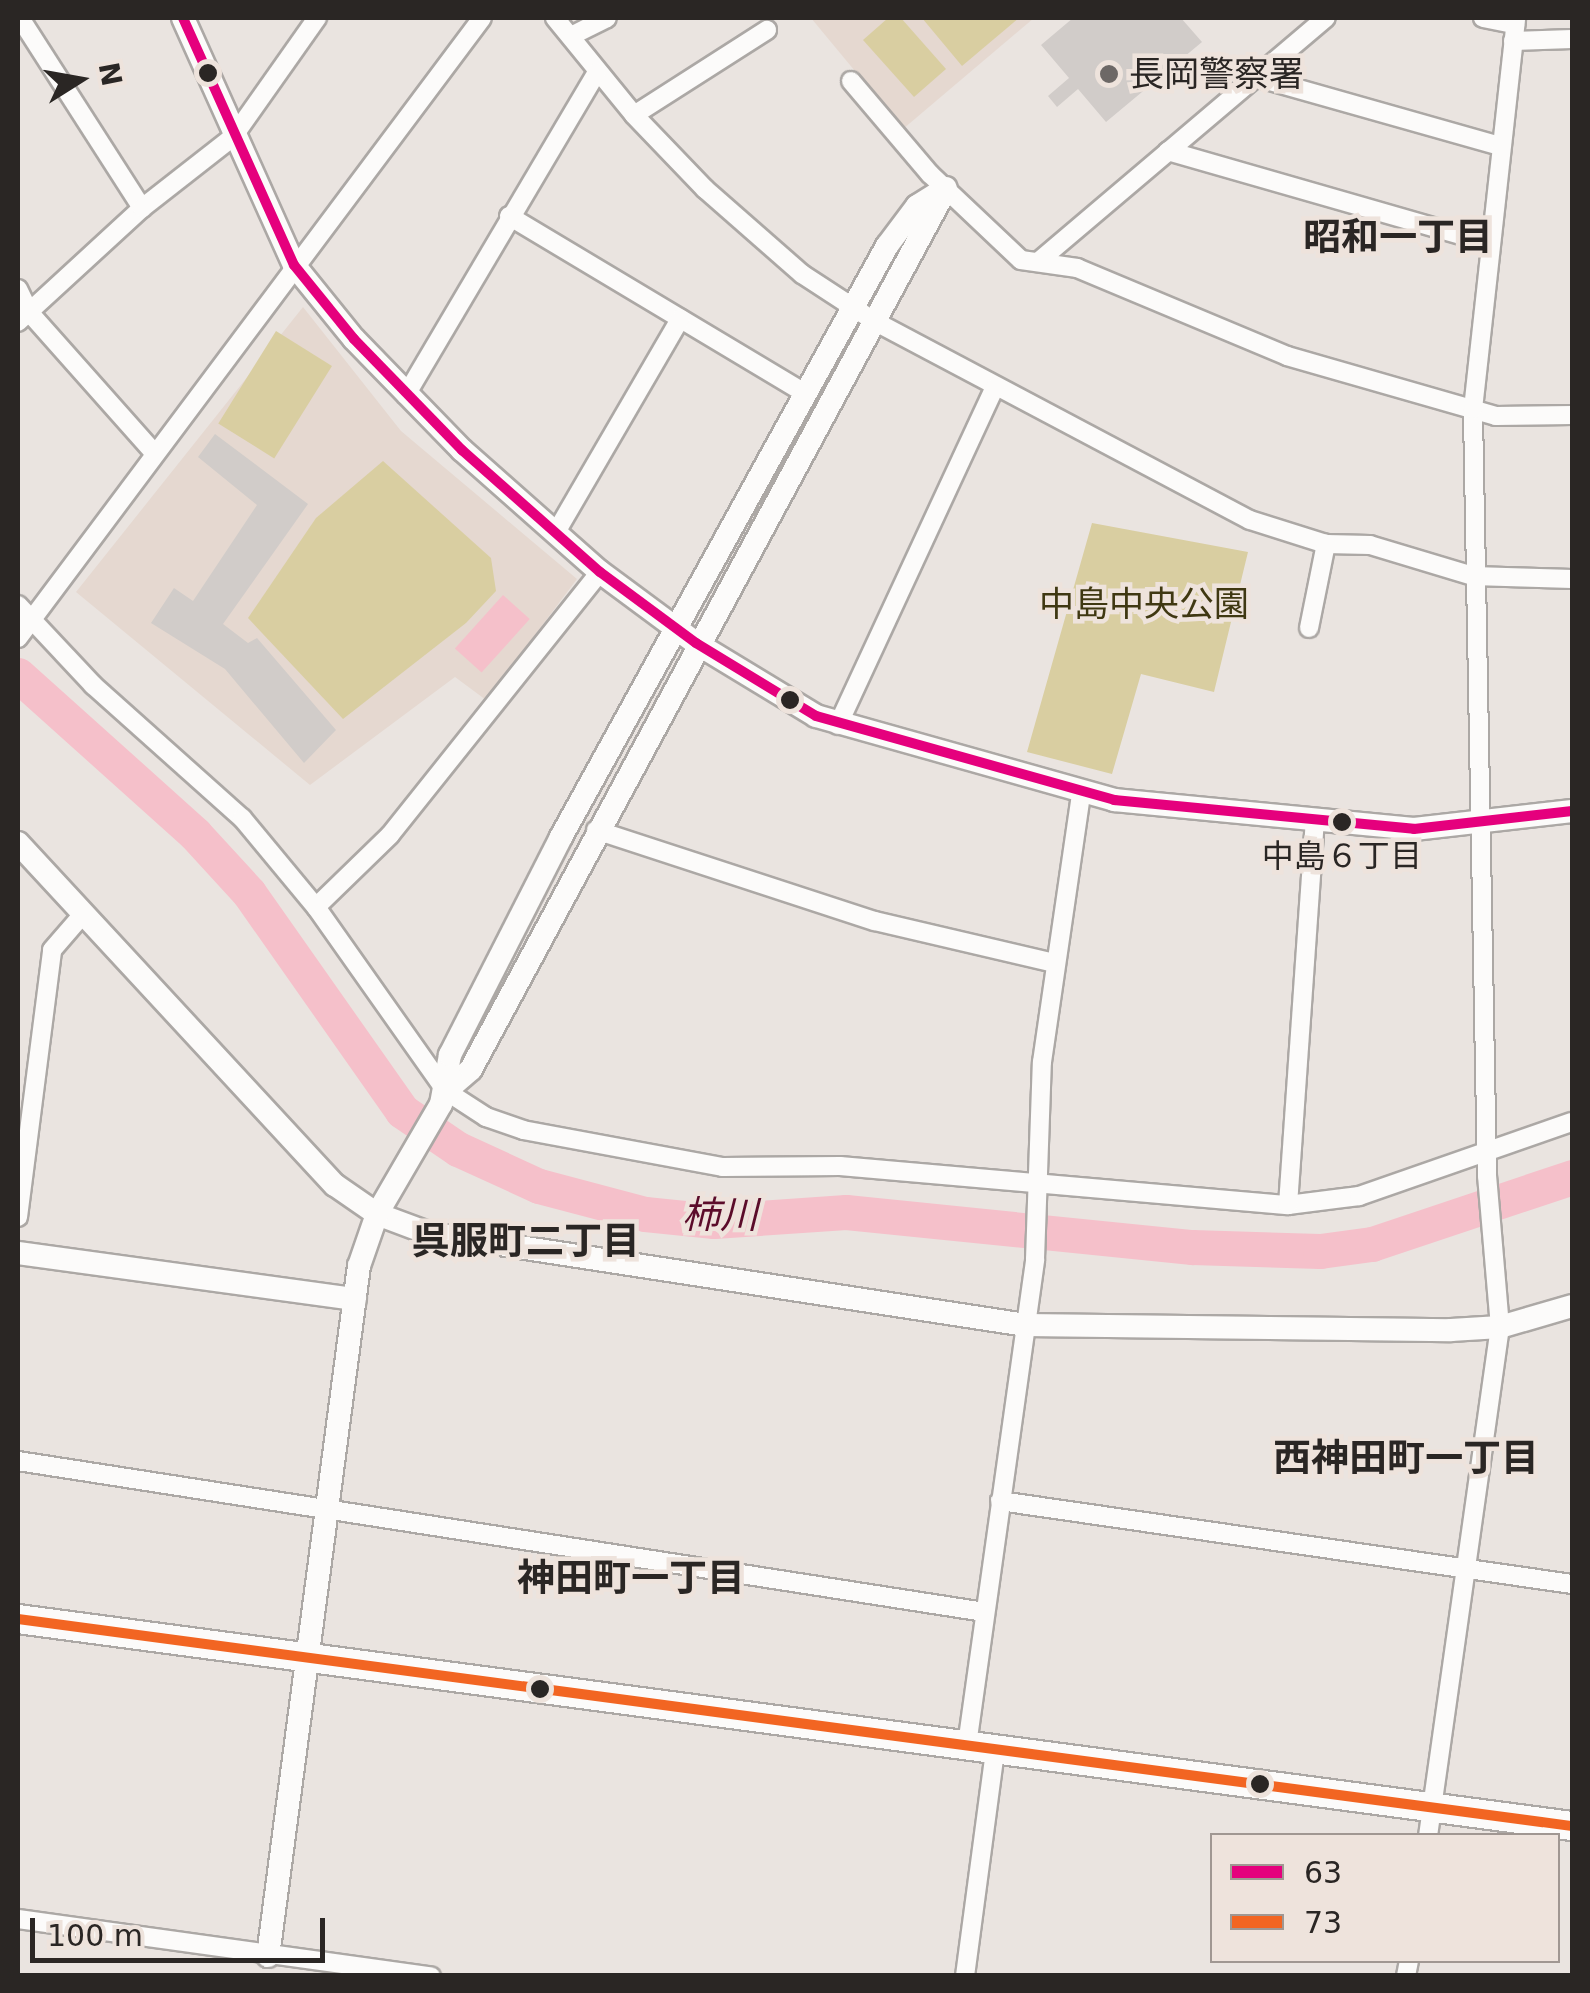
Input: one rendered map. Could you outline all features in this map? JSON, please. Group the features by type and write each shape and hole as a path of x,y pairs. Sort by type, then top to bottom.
{"highway":[{"path":"18,1619 981,1747 1430,1822 1572,1826"}],"street":[{"path":"20,18 142,208"},
{"path":"183,18 294,265 406,395 600,572 687,637 838,724 1081,794 1315,823 1482,826 1572,811"},
{"path":"23,317 142,208 234,137 317,18"},
{"path":"18,638 482,18"},
{"path":"556,18 634,115 739,220 874,322 1217,504 1326,544 1370,545 1473,576 1572,579"},
{"path":"571,36 607,18"},
{"path":"1040,260 1326,18"},
{"path":"1483,18 1572,39"},
{"path":"1430,1822 1500,1327 1496,1242 1487,1176 1482,826 1473,576 1473,408 1488,243 1515,27"},
{"path":"634,115 766,30"},
{"path":"406,395 508,216 597,72"},
{"path":"1256,76 1500,146"},
{"path":"851,81 946,188 1021,260 1077,268 1287,356 1496,416 1572,415"},
{"path":"1168,150 1488,243"},
{"path":"444,1097 472,1069 596,830 687,637 853,307 899,224 946,188"},
{"path":"267,1966 355,1299 377,1214 444,1097 458,1038 687,637 874,322 946,188"},
{"path":"508,216 807,394"},
{"path":"18,289 23,317 154,453"},
{"path":"555,534 680,319"},
{"path":"838,724 994,387"},
{"path":"1309,628 1326,544"},
{"path":"316,906 390,835 600,572"},
{"path":"18,604 30,621 213,788 316,906 444,1097 486,1118 620,1152 722,1167 840,1166 1036,1193 1288,1205 1359,1196 1572,1122"},
{"path":"964,1976 981,1747 984,1612 1035,1259 1036,1193 1054,963 1081,794"},
{"path":"1288,1205 1315,823"},
{"path":"596,830 840,911 998,955 1054,963"},
{"path":"18,844 336,1185 377,1214 428,1233 1026,1325 1500,1327 1572,1306"},
{"path":"18,1218 52,950 84,912"},
{"path":"18,1252 355,1299"},
{"path":"18,1461 330,1507 587,1554 984,1612"},
{"path":"1000,1501 1572,1584"},
{"path":"18,1919 267,1966 431,1976"}],"shaded area":[{"path":"811,18 1034,18 903,129"},
{"path":"303,307 401,431 577,579 486,700 455,677 310,785 76,592"},
{"path":"503,595 530,619 482,673 455,649"}],"green space":[{"path":"888,18 901,18 946,69 914,97 863,40"},
{"path":"922,18 1019,18 962,66"},
{"path":"276,331 332,366 274,458 218,423"},
{"path":"383,461 491,558 496,591 466,623 343,719 248,618 316,518"},
{"name":"中島中央公園","path":"1092,523 1248,552 1214,692 1141,674 1112,774 1027,752"}],"building":[{"path":"1073,18 1181,18 1202,42 1106,122 1078,89 1057,107 1048,96 1069,78 1041,45"},
{"path":"215,434 308,504 223,624 248,643 257,638 336,730 304,763 225,669 151,623 174,588 193,601 257,505 198,457"}],"waterway":[{"name":"柿川","path":"18,675 195,834 249,893 402,1111 458,1149 539,1186 645,1214 714,1221 846,1212 1192,1247 1320,1251 1372,1244 1572,1177"}],"transit line":[{"name":"63","path":"183,18 294,265 354,339 462,450 600,572 696,643 816,716 1114,800 1414,829 1572,811"},
{"name":"73","path":"18,1619 1572,1826"}],"place":[{"name":"長岡警察署","path":"1109,74"},
{"name":"中島６丁目","path":"1342,822"}],"district":[{"name":"昭和一丁目","path":"1398,238"},
{"name":"呉服町二丁目","path":"526,1242"},
{"name":"西神田町一丁目","path":"1406,1459"},
{"name":"神田町一丁目","path":"631,1579"}]}
